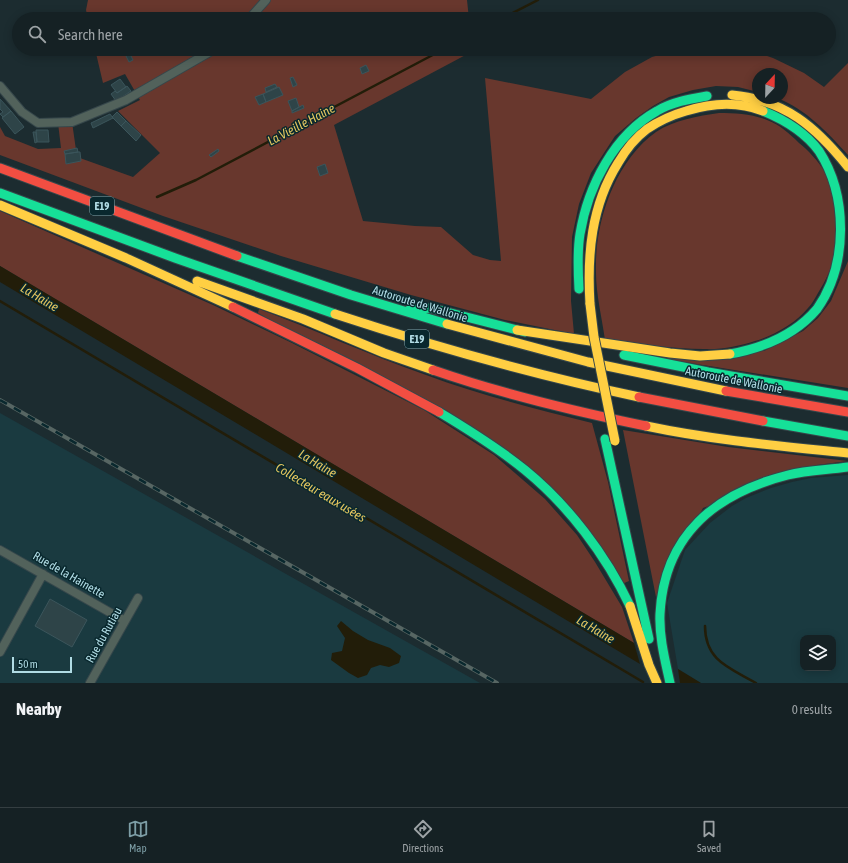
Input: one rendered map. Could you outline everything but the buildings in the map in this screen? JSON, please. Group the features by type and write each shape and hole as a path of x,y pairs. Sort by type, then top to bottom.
{"highway":[{"path":"579,295 579,242 583,221 597,179 608,158 623,138 638,124 658,111 673,104 712,95 736,95 757,99 780,108 802,120 822,138 848,167"},
{"path":"517,330 569,337 623,347 683,355 708,356 730,354 756,348 781,338 798,327 825,299 834,283 845,254 847,222 845,206 827,160 816,146 802,133 782,119 761,110 740,105 720,104 696,108 672,115 639,136 623,155 607,181 598,206 591,233 588,259 588,287 594,337 616,445"},
{"name":"Autoroute de Wallonie","path":"0,168 205,245 401,311 535,349 652,376 761,398 848,412"},
{"name":"E19","path":"0,193 209,271 340,315 470,356 542,375 649,400 757,421 848,436"},
{"path":"0,205 114,252 296,336 393,386 463,427 526,471 553,496 590,540 603,560 629,606 657,683"},
{"path":"114,252 303,319 384,353 451,376 520,397 583,413 675,432 752,443 848,453"},
{"path":"401,311 431,308 517,330 655,362 762,383 848,396"},
{"path":"584,330 605,440 657,674 657,683"},
{"path":"670,683 664,657 661,606 667,575 673,558 680,544 698,521 709,511 727,499 766,482 806,471 848,467"},
{"path":"627,496 658,644 664,657"}],"street":[{"path":"255,12 266,0"},
{"path":"0,86 22,112 38,123 72,122 126,100 203,56"},
{"name":"Rue de la Hainette","path":"0,550 126,621"},
{"path":"0,652 43,574"},
{"name":"Rue du Rutiau","path":"90,683 138,598"}],"shaded area":[{"path":"88,0 467,0 468,12 86,12"},
{"path":"97,56 464,56 334,125 363,221 441,227 473,255 490,260 501,261 485,78 591,99 625,72 656,56 767,56 804,73 824,87 848,63 848,155 816,122 798,108 788,103 788,68 752,68 752,90 738,87 716,86 693,90 669,97 653,106 615,136 591,173 579,204 572,237 571,301 574,334 505,320 411,295 281,256 163,216 0,155 0,127 5,136 38,149 61,148 58,123 72,122 77,157 133,177 160,153 118,111 140,100 125,74 103,83"},
{"path":"719,113 749,115 776,124 806,149 825,172 834,196 838,225 838,237 834,260 830,271 811,305 803,314 784,328 762,339 717,349 667,347 605,340 597,289 596,254 603,215 618,177 641,145 656,132 670,124 695,117"},
{"path":"0,211 213,305 292,343 424,410 494,455 545,499 577,535 622,607 634,643 0,266"},
{"path":"848,261 848,388 634,354 764,351 803,331 818,318 831,301"},
{"path":"259,309 446,382 508,401 592,423 608,482 629,581 622,584 526,465 258,313"},
{"path":"0,413 480,683 0,683"},
{"path":"623,430 728,447 848,461 817,465 703,508 656,597"},
{"path":"848,475 848,683 701,683 678,669 667,603 685,550 710,523 732,506 746,498 771,488 811,478"}],"water":[{"name":"La Haine","path":"0,266 634,643 640,664 0,282"},
{"path":"341,621 353,631 368,640 390,648 401,656 399,663 389,667 380,665 371,668 367,675 358,678 331,660 332,653 342,651 345,638 337,626"},
{"path":"678,669 701,683 680,683"}],"waterway":[{"name":"La Vieille Haine","path":"515,12 538,0"},
{"name":"La Vieille Haine","path":"157,197 196,180 431,56"},
{"name":"Collecteur eaux usées","path":"0,301 643,682"},
{"path":"705,626 709,648 714,655 728,668 756,683"}],"railway":[{"path":"0,400 497,683"}],"traffic: fast":[{"path":"579,289 578,255 580,234 589,198 605,164 628,134 642,121 657,111 675,103 707,96"},
{"path":"730,354 754,348 778,339 789,333 808,318 817,309 827,291 839,252 839,209 835,188 829,169 819,151 801,132 779,118 763,111"},
{"path":"0,193 175,258 335,314"},
{"path":"237,256 351,295 447,324"},
{"path":"409,310 431,308 525,332"},
{"path":"624,355 708,372 848,396"},
{"path":"439,412 504,454 525,470 556,499 571,515 598,550 610,568 630,606"},
{"path":"763,421 848,436"},
{"path":"605,439 649,639"},
{"path":"670,683 661,640 660,614 664,586 672,561 683,540 698,522 717,506 738,493 762,483 788,475 848,467"}],"traffic: slow":[{"path":"732,95 751,98 784,109 811,128 848,167"},
{"path":"590,304 590,249 596,214 609,179 621,158 634,141 647,129 661,121 695,108 734,104 763,111"},
{"path":"0,205 126,258 233,307"},
{"path":"197,281 303,319 384,353 433,370"},
{"path":"590,304 594,337 615,441"},
{"path":"335,314 486,360 639,397"},
{"path":"447,324 588,362 726,391"},
{"path":"517,330 670,353 700,356 730,354"},
{"path":"646,426 721,439 848,453"},
{"path":"630,606 649,665 657,683"}],"traffic: jam":[{"path":"0,168 237,256"},
{"path":"233,307 357,368 439,412"},
{"path":"433,370 485,387 538,401 646,426"},
{"path":"726,391 848,412"},
{"path":"639,397 763,421"}]}
